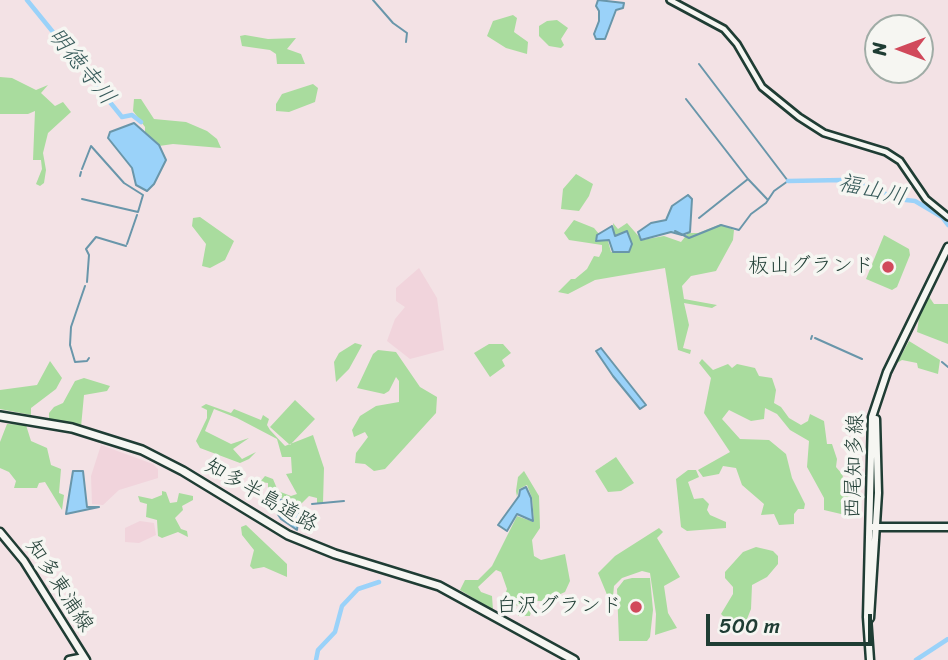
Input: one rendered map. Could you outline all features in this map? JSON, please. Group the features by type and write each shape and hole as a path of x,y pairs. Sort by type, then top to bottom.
{"highway":[{"name":"知多半島道路","path":"0,419 53,426 125,447 181,474 287,538 327,554 401,574 457,594 574,660"},
{"name":"知多半島道路","path":"401,574 456,597 567,660"}],"main road":[{"path":"670,0 723,29 737,44 762,87 793,113 824,132 886,152 900,161 926,199 948,217"},
{"name":"西尾知多線","path":"875,528 870,443 874,404 905,332 948,247"},
{"name":"西尾知多線","path":"871,660 875,424 878,402 930,285 948,255"},
{"path":"875,528 948,528"},
{"name":"知多東浦線","path":"0,532 19,553 83,659"},
{"path":"69,660 83,659"}],"shaded area":[{"path":"419,268 437,298 444,350 410,359 387,341 395,319 405,307 396,301 396,288"},
{"path":"101,445 153,464 158,469 158,478 119,490 103,505 92,504 91,476"},
{"path":"140,521 154,523 156,535 139,543 125,542 125,528"}],"green space":[{"path":"513,15 517,18 514,32 528,42 527,54 506,48 487,36 493,21"},
{"path":"557,20 568,28 561,39 564,45 561,48 549,46 539,36 539,26 547,21"},
{"path":"240,36 268,39 296,38 287,49 301,54 305,64 277,64 276,54 270,50 242,46"},
{"path":"0,77 12,78 36,90 48,85 41,93 55,106 63,102 71,112 48,133 43,153 46,170 44,183 40,186 36,184 42,169 41,160 33,160 35,111 28,114 0,114"},
{"path":"313,84 318,88 315,102 289,112 276,111 276,104 282,94"},
{"path":"134,99 141,99 154,119 186,122 207,131 217,139 221,148 173,144 152,147 145,143 145,127 133,111"},
{"path":"576,174 593,184 589,196 579,211 561,209 563,189"},
{"path":"200,217 234,241 225,260 210,268 202,266 206,244 192,226 193,218"},
{"path":"574,220 594,228 599,234 595,240 608,241 611,252 631,249 630,237 626,231 614,237 613,223 618,229 627,223 642,240 664,236 681,242 688,233 698,233 721,224 734,230 733,240 716,271 691,276 682,286 684,299 717,305 712,308 684,303 689,325 683,348 691,350 690,354 678,350 665,268 595,280 568,294 558,292 571,279 575,279 587,269 594,256 599,257 602,251 602,245 569,240 564,233"},
{"name":"板山グランド","path":"884,235 909,249 910,255 897,287 892,290 866,279"},
{"path":"928,295 934,304 948,304 948,344 917,332 920,311"},
{"path":"909,341 940,360 938,374 918,368 917,363 902,360 897,363"},
{"path":"355,343 362,345 349,369 336,382 334,362 339,353"},
{"path":"489,344 503,344 511,353 502,360 505,366 490,377 474,353"},
{"path":"378,350 396,352 420,387 437,397 436,413 385,469 374,471 365,464 355,463 356,453 368,437 365,432 354,437 352,430 360,416 376,406 399,402 399,381 396,377 389,391 384,394 357,388 373,354"},
{"path":"702,359 713,370 728,364 732,368 737,364 755,368 759,376 772,378 776,390 774,403 781,407 789,418 801,425 808,421 810,414 824,421 827,444 832,444 837,459 836,467 846,486 857,492 851,512 841,514 824,510 824,498 807,467 809,441 790,430 777,414 765,408 764,419 751,421 729,410 722,419 740,439 769,440 786,454 792,478 805,504 804,509 798,509 794,514 794,524 779,525 774,514 761,515 764,504 742,485 736,468 723,466 719,474 703,477 698,470 730,452 704,413 711,378 699,363"},
{"path":"50,361 62,378 56,389 31,408 31,415 0,409 0,390 37,385"},
{"path":"84,378 110,386 107,391 84,395 81,427 49,421 49,413 63,403 75,381"},
{"path":"295,400 315,419 290,445 270,427"},
{"path":"206,404 231,413 234,409 261,420 263,415 269,419 267,425 270,430 285,446 313,435 324,468 323,503 317,504 317,498 309,496 301,504 278,497 268,500 268,483 260,482 265,476 273,479 278,491 291,496 297,494 286,474 292,473 291,457 282,457 277,439 237,418 214,409 205,431 231,444 249,438 233,449 242,459 256,452 249,459 240,463 200,448 196,441 207,418 207,410 201,407"},
{"path":"7,424 26,425 31,441 47,448 51,465 61,469 59,493 64,495 62,510 45,482 39,483 37,488 14,488 16,481 9,472 0,468 0,442"},
{"path":"616,457 634,483 621,491 608,492 595,471"},
{"path":"688,470 696,470 699,477 688,482 694,499 703,498 709,504 707,510 710,515 726,522 726,528 687,531 681,527 676,479"},
{"path":"524,471 539,496 540,528 532,540 534,556 541,560 565,554 570,581 565,592 545,601 533,601 530,616 518,616 519,605 510,607 503,602 507,589 501,572 496,570 478,587 481,592 492,596 493,610 460,590 465,580 478,580 492,566 517,516 534,522 532,498 527,485 519,489 517,497 518,477"},
{"path":"162,491 166,492 170,503 177,502 179,493 193,496 193,500 182,506 183,510 175,518 181,529 187,531 188,537 178,532 162,538 158,536 157,520 146,517 147,504 140,502 138,496 152,499 162,495"},
{"path":"246,525 287,564 287,577 264,567 253,569 250,566 254,550 242,535 241,527"},
{"path":"659,528 663,532 657,538 680,577 664,586 668,613 677,628 655,635 656,614 650,573 642,571 622,578 614,586 613,597 608,597 598,573 615,556"},
{"path":"756,547 773,551 778,556 778,564 767,577 752,585 751,609 747,619 740,622 727,620 721,614 733,594 733,587 725,578 725,572 743,552"},
{"name":"白沢グランド","path":"650,578 653,610 650,637 647,641 619,641 617,589 624,580"}],"water":[{"path":"598,0 624,3 623,8 616,10 605,39 596,39 594,34 599,21 596,6"},
{"path":"134,123 159,145 166,160 154,184 147,191 136,185 132,168 108,138 110,132"},
{"path":"688,195 692,199 690,232 682,235 671,232 641,240 638,232 651,223 666,220 672,206"},
{"path":"612,226 615,236 627,231 632,244 629,252 613,252 609,240 596,241 597,235"},
{"path":"601,348 646,405 640,409 613,376 596,351"},
{"path":"73,471 83,471 87,507 99,507 66,514"},
{"path":"526,487 531,498 533,521 517,514 507,531 498,525 519,496 520,490"},
{"path":"279,499 300,505 297,530 281,519 271,504 272,500"}],"waterway":[{"name":"明徳寺川","path":"27,0 122,117 132,115 141,122"},
{"path":"373,0 393,23 407,33 406,42"},
{"name":"福山川","path":"675,231 689,238 721,225 739,230 751,214 788,181 699,64"},
{"path":"686,99 748,179"},
{"path":"82,169 91,146 124,183 143,195 138,212 82,199"},
{"path":"80,176 81,172"},
{"path":"699,218 748,179 767,199"},
{"name":"福山川","path":"788,181 843,180 875,189 897,199 915,201 942,217 948,225"},
{"path":"127,244 137,215"},
{"path":"87,282 89,255 86,249 96,237 126,246"},
{"path":"85,286 71,327 70,345 75,362 87,361 89,358"},
{"path":"815,338 862,359"},
{"path":"942,362 948,367"},
{"path":"312,504 344,501"},
{"path":"316,660 318,650 335,632 342,606 358,589 379,582"},
{"path":"916,660 948,639"}],"place":[{"name":"板山グランド","path":"888,267"},
{"name":"白沢グランド","path":"636,607"}]}
